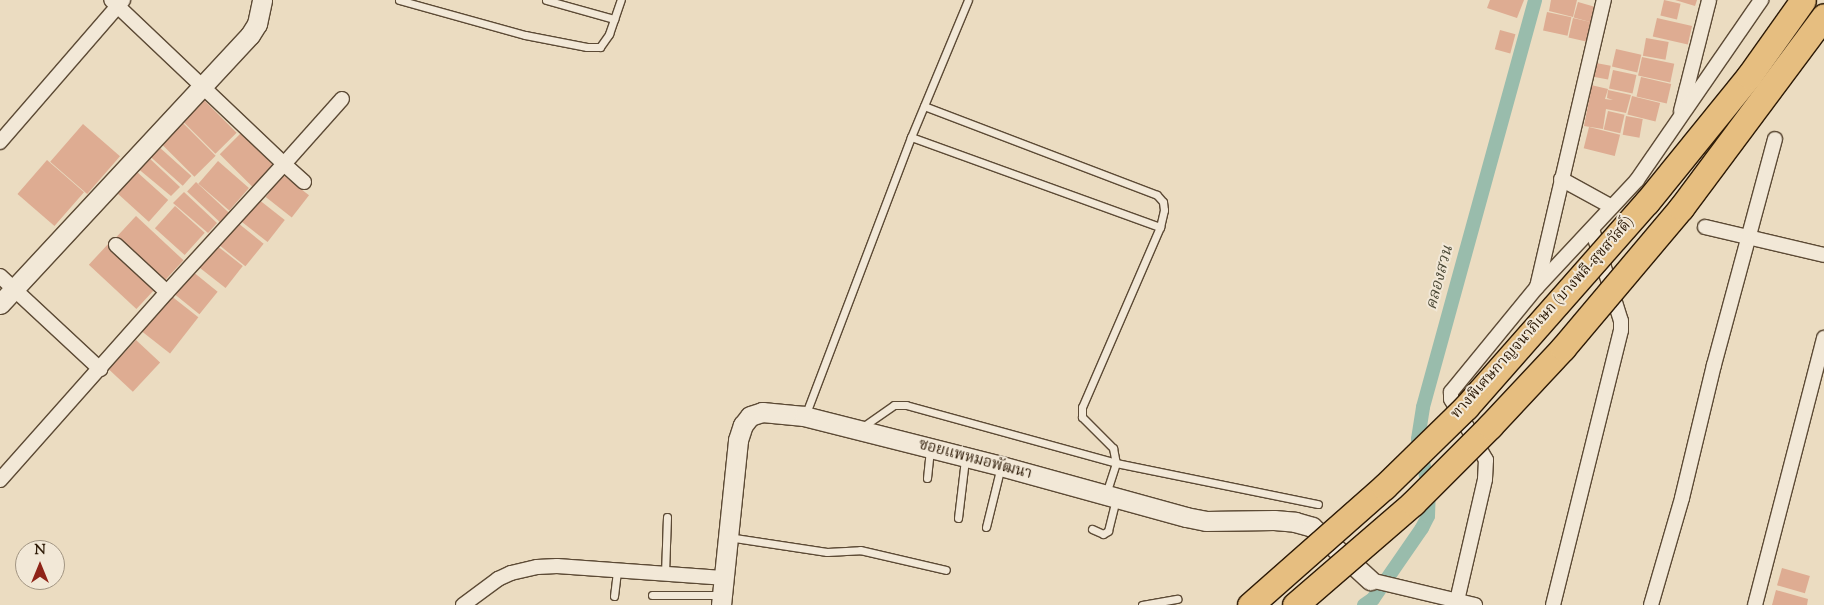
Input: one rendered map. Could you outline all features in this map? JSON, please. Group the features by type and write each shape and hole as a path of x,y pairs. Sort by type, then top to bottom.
{"highway":[{"name":"ทางพิเศษกาญจนาภิเษก (บางพลี-สุขสวัสดิ์)","path":"1250,605 1384,487 1473,399 1647,202 1749,76 1803,0"},
{"name":"ทางพิเศษกาญจนาภิเษก (บางพลี-สุขสวัสดิ์)","path":"1295,605 1413,503 1490,426 1562,348 1681,208 1824,16"}],"street":[{"path":"0,304 250,35 257,24 262,0"},
{"path":"1537,287 1604,0"},
{"path":"1678,121 1709,0"},
{"path":"1456,603 1485,479 1486,460 1451,399 1451,392 1537,287 1637,180 1761,0"},
{"path":"0,142 117,2 201,87 304,182"},
{"path":"0,480 166,292 342,99"},
{"path":"1651,605 1682,498 1748,237 1775,139"},
{"path":"1561,179 1612,207"},
{"path":"1705,227 1824,256"},
{"path":"1553,605 1621,330 1621,321 1592,229"},
{"path":"116,245 166,292"},
{"path":"0,276 100,369"},
{"path":"1755,605 1824,338"},
{"name":"ซอยแพหมอพัฒนา","path":"722,593 738,440 743,424 750,416 762,412 804,416 1206,521 1274,520 1295,522 1312,527 1370,580"},
{"path":"463,605 498,579 511,573 537,567 665,574 722,593"},
{"path":"1370,580 1456,603 1475,605"}],"lane":[{"path":"399,0 525,35 587,47 600,47 609,34 621,0"},
{"path":"546,0 614,19"},
{"path":"804,416 911,137 968,0"},
{"path":"924,106 1157,195 1163,202 1164,210 1160,227 1082,407 1082,417 1113,448 1116,463 1106,533 1092,529"},
{"path":"911,137 1160,227"},
{"path":"859,430 894,405 906,405 1116,463 1318,504"},
{"path":"927,478 930,448"},
{"path":"958,518 966,457"},
{"path":"986,527 1001,466"},
{"path":"665,574 667,517"},
{"path":"728,537 827,552 860,550 946,570"},
{"path":"614,596 617,570"},
{"path":"652,595 722,593"},
{"path":"1142,605 1177,598"}],"building":[{"path":"1490,0 1524,0 1517,18 1487,8"},
{"path":"1551,0 1577,0 1573,17 1549,11"},
{"path":"1664,0 1681,4 1677,19 1660,16"},
{"path":"1675,0 1697,0 1695,6"},
{"path":"1578,2 1596,7 1592,23 1574,17"},
{"path":"1547,12 1571,17 1568,36 1543,31"},
{"path":"1573,18 1591,22 1586,42 1569,37"},
{"path":"1657,18 1692,26 1688,45 1653,37"},
{"path":"1500,30 1515,34 1510,53 1495,49"},
{"path":"1646,38 1669,42 1666,60 1643,56"},
{"path":"1616,49 1641,55 1637,72 1612,67"},
{"path":"1642,57 1674,64 1670,82 1638,76"},
{"path":"1596,63 1611,66 1608,80 1593,77"},
{"path":"1613,70 1636,75 1633,94 1609,89"},
{"path":"1641,77 1671,84 1667,103 1637,96"},
{"path":"1591,85 1608,89 1605,99 1613,100 1607,98 1608,90 1631,95 1626,113 1606,109 1603,129 1584,126"},
{"path":"1632,96 1660,103 1656,121 1627,114"},
{"path":"202,98 237,133 215,154 181,119"},
{"path":"1608,111 1625,115 1620,133 1604,130"},
{"path":"1626,116 1643,119 1639,138 1623,135"},
{"path":"181,121 216,156 194,177 160,142"},
{"path":"83,124 120,156 87,194 50,162"},
{"path":"1589,127 1620,135 1615,156 1584,148"},
{"path":"241,133 276,168 254,189 220,154"},
{"path":"158,146 191,176 183,186 149,156"},
{"path":"147,156 180,187 171,196 136,167"},
{"path":"47,160 84,192 54,226 17,194"},
{"path":"218,161 249,188 229,211 198,184"},
{"path":"137,172 168,200 149,222 118,194"},
{"path":"283,175 309,195 292,217 266,197"},
{"path":"196,182 229,213 220,222 187,192"},
{"path":"184,192 217,223 208,233 173,203"},
{"path":"258,199 285,220 268,242 241,221"},
{"path":"175,206 205,233 185,255 155,228"},
{"path":"136,216 184,260 162,283 115,239"},
{"path":"238,223 264,244 245,266 220,246"},
{"path":"110,242 158,286 136,309 89,265"},
{"path":"216,245 243,266 226,288 199,267"},
{"path":"192,271 218,292 199,314 174,294"},
{"path":"170,295 198,317 170,353 142,331"},
{"path":"136,340 160,363 133,392 109,369"},
{"path":"1782,568 1810,576 1805,593 1777,585"},
{"path":"1776,590 1808,599 1807,605 1772,605"}],"waterway":[{"name":"คลองสวน","path":"1364,605 1373,599 1422,528 1428,516 1429,490 1418,439 1423,407 1535,0"}]}
